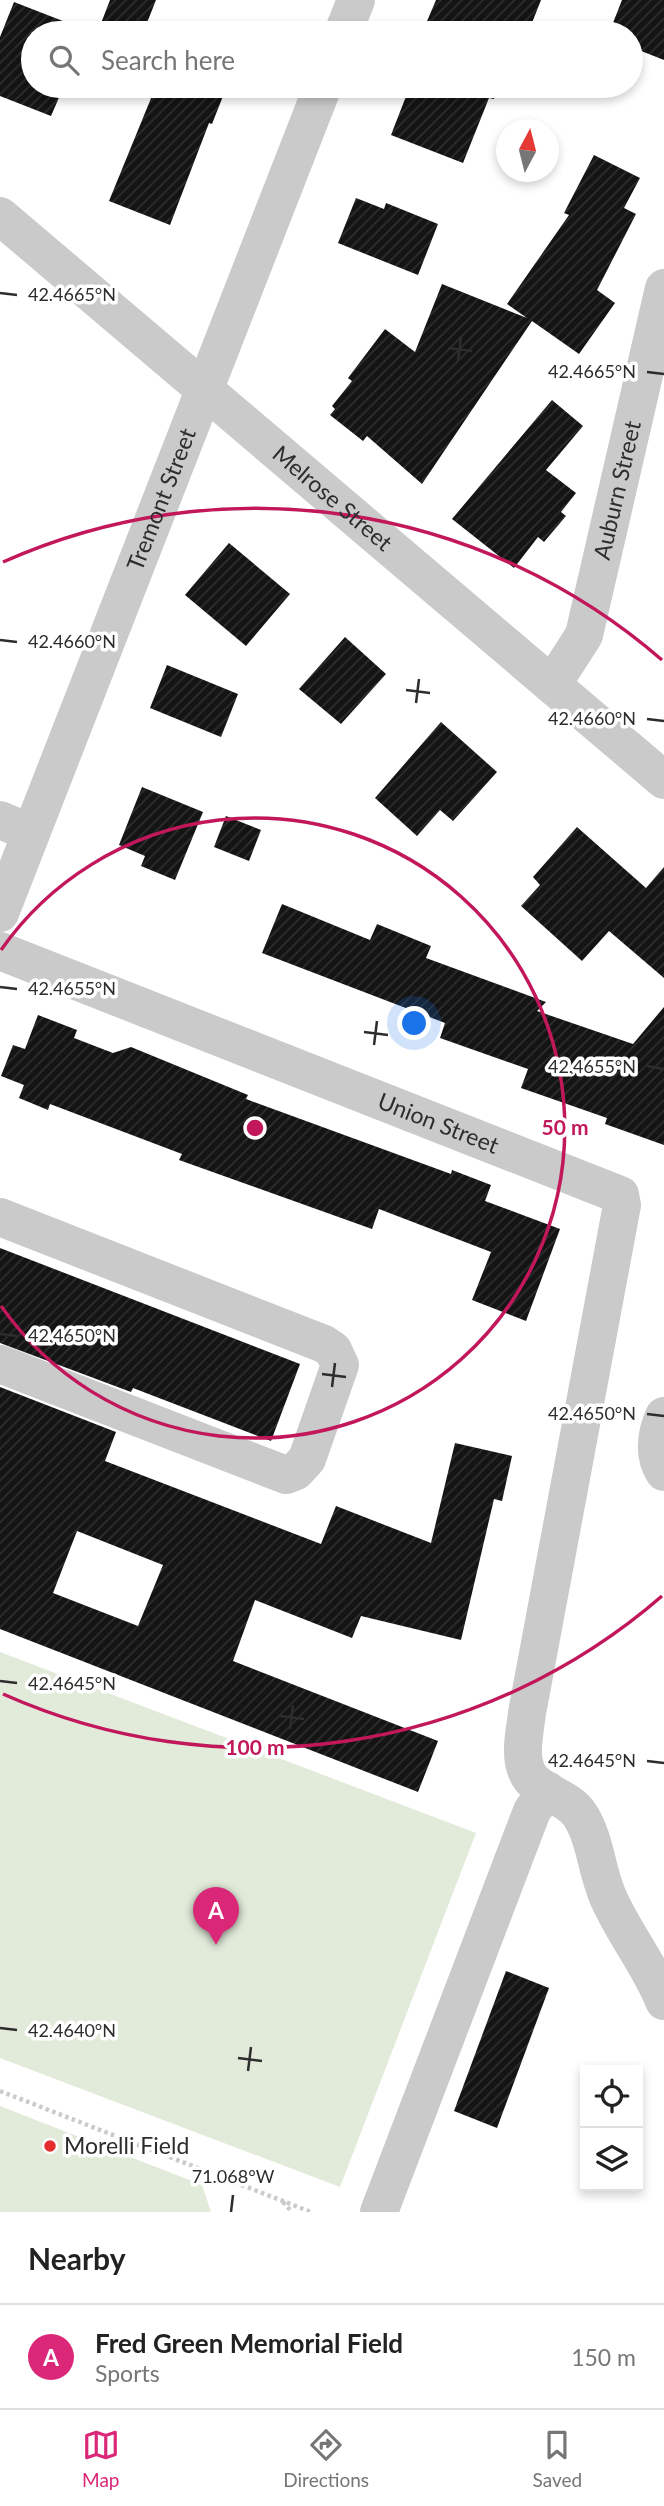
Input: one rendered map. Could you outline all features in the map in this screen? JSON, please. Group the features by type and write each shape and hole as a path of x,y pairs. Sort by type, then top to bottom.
{"street":[{"path":"348,21 356,0"},
{"name":"Tremont Street","path":"0,913 16,827 204,389 318,98"},
{"name":"Melrose Street","path":"0,216 664,780"},
{"name":"Auburn Street","path":"552,685 584,635 664,288"},
{"name":"Union Street","path":"0,951 620,1195 622,1205 527,1713 525,1769 530,1778 547,1790"},
{"path":"0,1217 324,1344 333,1350 340,1365 307,1459 296,1471 285,1475 0,1364"},
{"path":"664,1416 656,1447 659,1464 664,1472"},
{"path":"379,2212 532,1811 547,1790 566,1800 582,1819 591,1837 601,1880 624,1933 664,2001"}],"path":[{"path":"0,2091 312,2212"},
{"path":"282,2200 292,2212"}],"green space":[{"path":"0,1652 476,1833 340,2187 0,2058"},
{"name":"Morelli Field","path":"0,2106 202,2185 211,2212 0,2212"}],"building":[{"path":"110,0 156,0 148,21 102,21"},
{"path":"436,0 541,0 533,21 427,21"},
{"path":"622,0 664,0 664,60 643,52 643,21 614,21"},
{"path":"14,2 63,21 21,21 21,98 59,98 51,116 0,96 0,37"},
{"path":"151,98 222,98 212,124 209,123 170,225 109,201"},
{"path":"405,98 489,98 463,163 391,135"},
{"path":"594,155 640,178 624,208 636,214 597,290 615,303 579,354 532,321 422,484 367,436 363,441 330,415 335,409 332,406 352,381 348,378 385,329 415,352 442,284 527,318 507,304 569,215 564,213"},
{"path":"356,198 384,209 386,203 438,224 418,275 338,243"},
{"path":"552,400 583,426 546,470 576,493 561,512 566,516 544,542 538,537 514,568 452,519"},
{"path":"229,543 290,594 246,646 185,595"},
{"path":"345,637 386,674 341,724 299,689"},
{"path":"167,665 238,694 221,737 150,708"},
{"path":"441,722 497,772 453,821 440,810 417,836 375,798"},
{"path":"142,787 203,812 175,880 141,866 145,856 119,845"},
{"path":"226,816 261,830 249,861 214,847"},
{"path":"577,827 646,888 664,867 664,978 609,931 582,961 521,906 540,885 533,877"},
{"path":"282,904 370,940 377,924 431,946 426,958 546,1002 537,1011 633,1044 664,1007 664,1145 605,1124 607,1118 521,1088 528,1069 440,1038 445,1023 262,953"},
{"path":"38,1015 77,1030 74,1038 113,1053 131,1047 248,1095 246,1099 451,1174 452,1170 491,1185 485,1201 560,1229 526,1321 472,1300 491,1252 379,1209 372,1229 179,1160 182,1154 50,1104 48,1110 19,1098 24,1085 1,1076 13,1045 25,1049"},
{"path":"0,1248 300,1364 271,1441 133,1388 131,1392 0,1343"},
{"path":"0,1387 116,1432 105,1461 321,1544 336,1506 431,1543 455,1443 512,1456 502,1501 494,1499 461,1640 361,1616 352,1638 255,1600 233,1661 438,1741 418,1792 0,1629","holes":["77,1531 163,1565 138,1626 53,1593"]},
{"path":"506,1971 549,1988 497,2128 454,2111"}],"place":[{"name":"Fred Green Memorial Field","path":"216,1945"},
{"name":"Morelli Field","path":"50,2146"}]}
